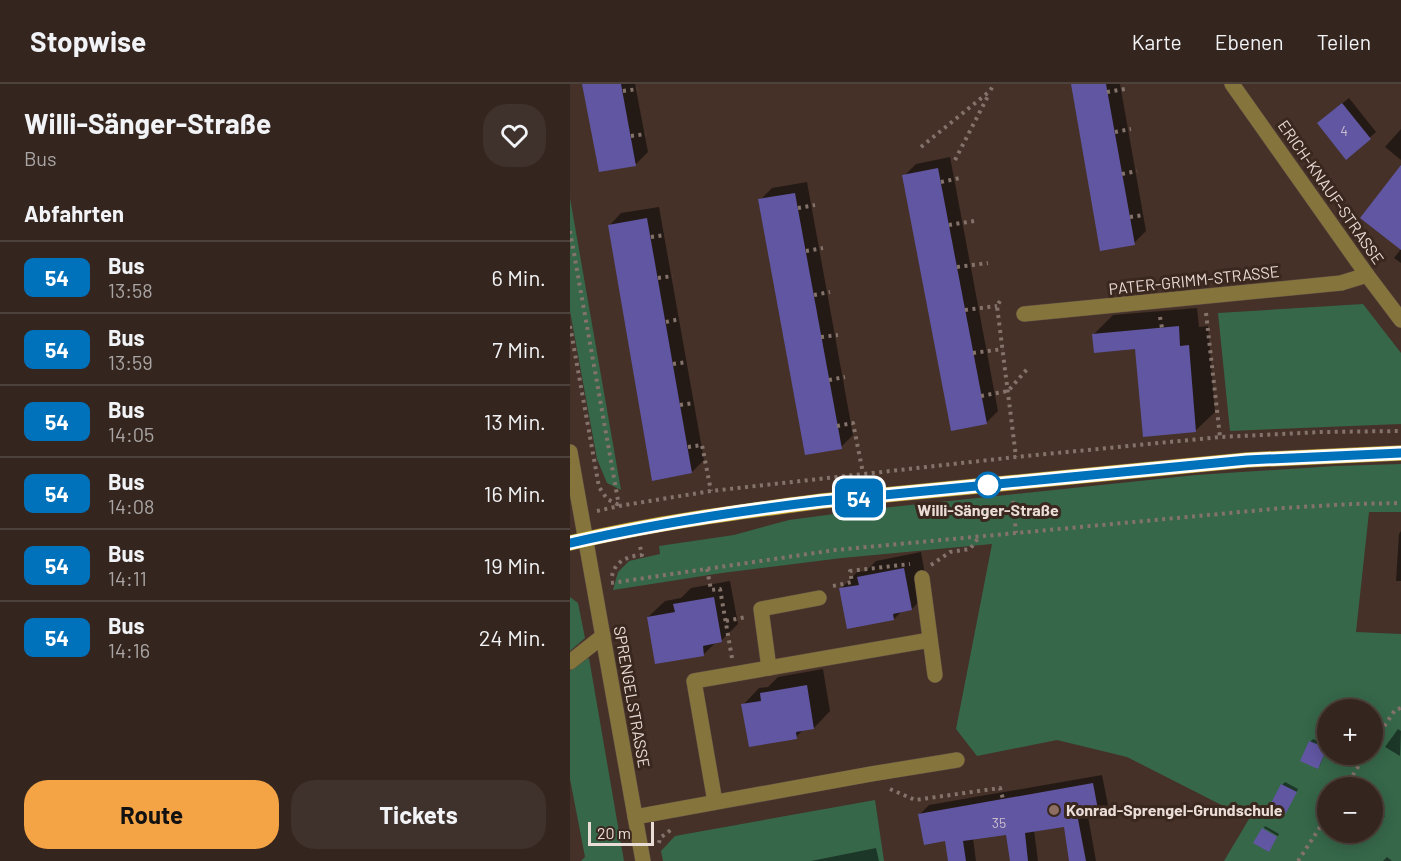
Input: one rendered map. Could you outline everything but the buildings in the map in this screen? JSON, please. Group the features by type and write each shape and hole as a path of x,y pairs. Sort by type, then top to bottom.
{"main road":[{"path":"578,541 637,528 822,501 1247,460 1401,453"}],"street":[{"name":"ERICH-KNAUF-STRASSE","path":"1232,84 1366,275 1401,320"},
{"name":"PATER-GRIMM-STRASSE","path":"1024,314 1341,284 1366,275"},
{"name":"SPRENGELSTRASSE","path":"570,452 582,515 578,541 595,585 643,861"},
{"path":"922,575 935,675"},
{"path":"769,668 761,609 819,598"},
{"path":"570,662 603,636"},
{"path":"715,802 694,681 930,640"},
{"path":"635,817 957,760"}],"path":[{"path":"955,160 994,84"},
{"path":"622,91 638,89"},
{"path":"1107,92 1125,89"},
{"path":"921,147 990,91"},
{"path":"1115,132 1131,129"},
{"path":"631,136 646,134"},
{"path":"1122,174 1137,171"},
{"path":"941,182 960,178"},
{"path":"798,208 815,205"},
{"path":"1130,217 1144,215"},
{"path":"949,225 974,221"},
{"path":"570,231 619,506"},
{"path":"651,237 665,235"},
{"path":"806,251 823,248"},
{"path":"957,267 988,263"},
{"path":"658,278 673,276"},
{"path":"814,295 831,292"},
{"path":"1205,297 1220,437"},
{"path":"965,310 999,304 1002,349 1016,457"},
{"path":"666,322 680,320"},
{"path":"570,326 599,487 607,499 619,506"},
{"path":"821,337 838,334"},
{"path":"973,353 1002,349"},
{"path":"673,364 687,362"},
{"path":"981,396 1008,392 1029,367"},
{"path":"829,380 845,377"},
{"path":"680,405 694,403"},
{"path":"837,426 853,423 863,473"},
{"path":"582,515 619,506 711,491 1016,457 1220,437 1401,430"},
{"path":"688,447 702,445 711,491"},
{"path":"595,585 835,550 1283,508 1401,503"},
{"path":"819,598 821,588 852,582 850,572 913,563 922,575 950,552 970,549 980,537"},
{"path":"707,569 711,590 720,589 733,662"},
{"path":"1383,728 1395,710 1401,708"},
{"path":"888,788 915,800 1000,788 1002,799"},
{"path":"656,850 660,838 674,827"},
{"path":"1298,861 1317,832"}],"green space":[{"path":"570,198 621,490 607,483 597,459 570,311"},
{"path":"1363,304 1401,353 1401,424 1230,431 1218,313"},
{"path":"1401,464 1401,512 1369,512 1356,632 1401,634 1401,861 1224,861 1249,819 1127,757 1057,740 977,756 956,729 992,544 842,558 613,590 618,572 629,561 660,554 659,546 734,535 789,520 872,509 1196,475"},
{"path":"570,597 578,603 585,638 570,651"},
{"path":"589,658 624,861 581,861 585,857 570,779 570,671 575,664"},
{"path":"875,800 884,861 663,861 661,851 675,836"}],"bus line":[{"name":"54","path":"570,543 637,528 822,501 1247,460 1401,453"}],"place":[{"name":"Willi-Sänger-Straße","path":"988,485"},
{"name":"Konrad-Sprengel-Grundschule","path":"1054,810"}]}
